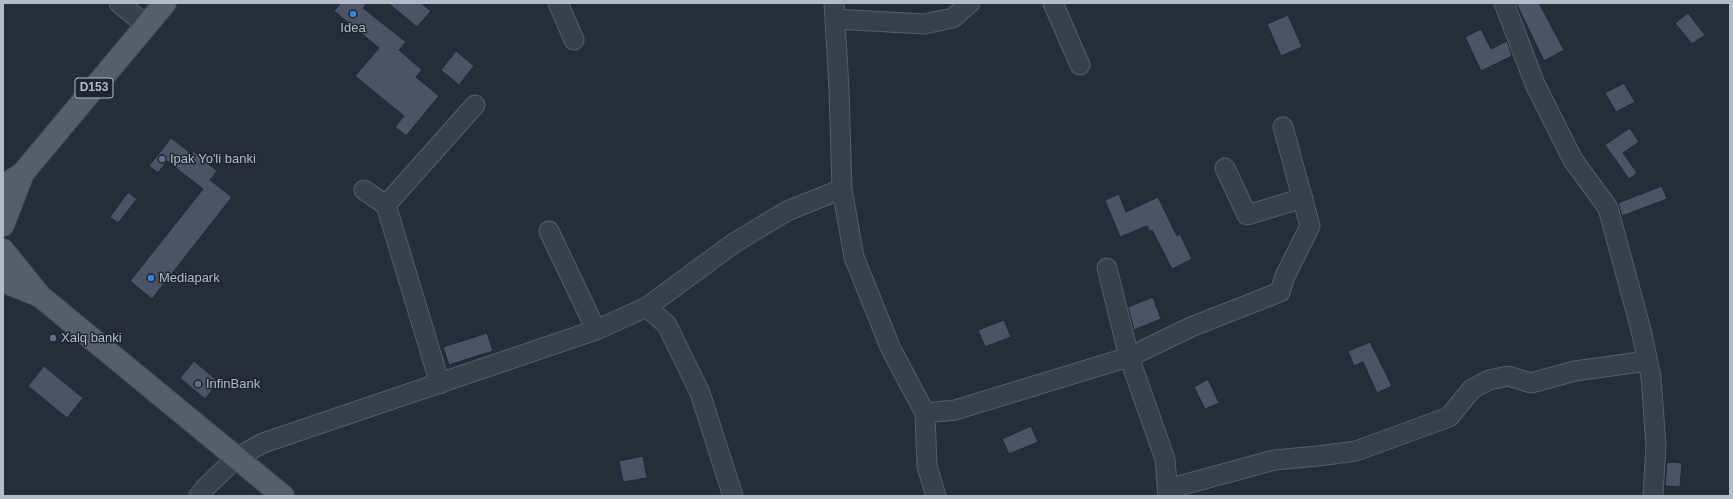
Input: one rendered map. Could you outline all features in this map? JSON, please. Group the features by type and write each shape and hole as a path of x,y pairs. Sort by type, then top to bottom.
{"main road":[{"name":"D153","path":"3,186 23,173 164,3"},
{"name":"D153","path":"3,225 23,173"},
{"path":"3,250 40,296 283,496"},
{"path":"3,281 40,296"}],"street":[{"path":"119,3 146,25"},
{"path":"558,3 574,40"},
{"path":"936,496 927,466 925,413 891,349 854,257 842,189 840,89 834,11 924,24 953,18 970,3"},
{"path":"1053,3 1080,65"},
{"path":"1504,3 1535,84 1573,160 1608,208 1641,330 1651,377 1656,446 1653,496"},
{"path":"386,205 475,105"},
{"path":"925,413 954,410 1129,357 1191,327 1280,292 1285,276 1310,226 1283,127"},
{"path":"1225,168 1247,215 1303,198"},
{"path":"199,496 205,488 236,458 270,441 596,330 647,307 734,243 787,211 842,189"},
{"path":"364,190 386,205 440,384"},
{"path":"549,231 596,330"},
{"path":"1107,268 1129,357 1165,460 1168,492 1274,460 1356,451 1448,417 1472,389 1489,380 1508,376 1531,383 1575,371 1647,361"},
{"path":"647,307 667,326 700,393 733,496"}],"building":[{"path":"341,3 367,3 363,8 406,42 399,50 422,70 416,77 439,96 406,136 395,127 404,116 355,76 379,48 334,11"},
{"path":"388,3 421,3 431,11 417,27"},
{"path":"1516,3 1539,3 1564,50 1544,61"},
{"path":"1688,13 1705,35 1692,44 1675,23"},
{"path":"1288,15 1302,47 1281,56 1267,24"},
{"path":"1481,29 1491,49 1507,41 1512,56 1481,71 1465,37"},
{"path":"456,51 474,66 459,85 441,70"},
{"path":"1624,83 1635,102 1616,112 1605,93"},
{"path":"1630,128 1639,142 1623,153 1637,173 1629,179 1605,145"},
{"path":"171,138 192,154 193,151 217,171 210,180 232,197 152,299 130,281 203,189 167,161 158,173 149,166"},
{"path":"1662,186 1667,199 1622,216 1618,203"},
{"path":"128,192 137,199 118,223 110,217"},
{"path":"1119,194 1126,212 1158,197 1177,236 1180,234 1192,259 1172,269 1152,230 1150,232 1147,226 1120,237 1105,200"},
{"path":"1153,297 1161,319 1134,330 1128,307"},
{"path":"1004,320 1011,337 985,347 978,330"},
{"path":"487,333 493,351 449,365 443,347"},
{"path":"1370,342 1392,386 1377,393 1363,362 1354,366 1348,351"},
{"path":"194,361 219,382 205,399 180,378"},
{"path":"44,366 83,398 67,418 28,386"},
{"path":"1208,379 1219,403 1205,409 1194,387"},
{"path":"1031,426 1038,442 1009,454 1002,439"},
{"path":"643,456 647,478 623,482 619,461"},
{"path":"1667,462 1682,463 1680,487 1665,486"}],"place":[{"name":"Idea","path":"353,14"},
{"name":"Ipak Yo'li banki","path":"162,159"},
{"name":"Mediapark","path":"151,278"},
{"name":"Xalq banki","path":"53,338"},
{"name":"InfinBank","path":"198,384"}]}
